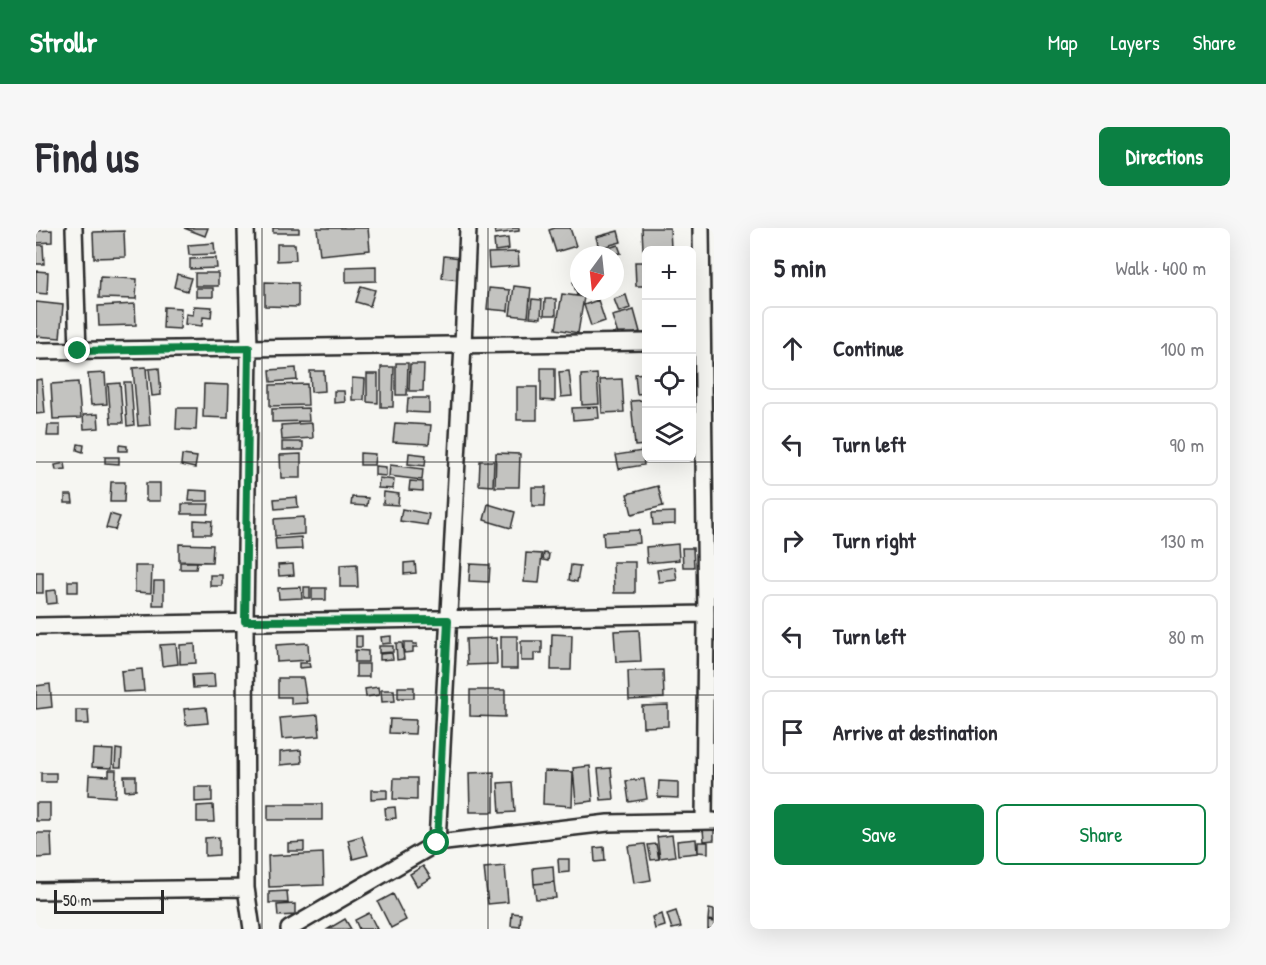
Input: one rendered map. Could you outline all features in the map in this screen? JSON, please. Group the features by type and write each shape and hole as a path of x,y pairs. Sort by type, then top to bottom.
{"street":[{"path":"74,228 78,351"},
{"path":"246,228 249,348 245,621 246,888 252,929"},
{"path":"437,843 468,228"},
{"path":"289,929 437,843 608,823 709,821 706,614 697,341 701,228"},
{"path":"36,351 642,342"},
{"path":"36,626 706,614"},
{"path":"36,891 246,888"}],"building":[{"path":"184,228 208,228 205,236"},
{"path":"273,228 299,228 299,233 273,233"},
{"path":"317,228 368,228 370,250 320,255"},
{"path":"494,228 519,228 519,231 495,234"},
{"path":"570,228 576,246 556,252 549,230"},
{"path":"642,228 670,228 671,246 643,246"},
{"path":"52,230 52,242 36,243 36,231"},
{"path":"124,231 125,257 94,258 93,232"},
{"path":"618,231 621,242 598,246 596,237"},
{"path":"508,238 509,249 495,251 494,240"},
{"path":"214,243 215,254 189,255 188,245"},
{"path":"277,244 295,244 296,260 277,261"},
{"path":"36,245 43,245 44,264 36,264"},
{"path":"518,252 519,266 489,268 488,253"},
{"path":"444,256 461,258 459,280 442,278"},
{"path":"216,258 217,268 190,269 190,259"},
{"path":"635,262 642,262 642,286 636,286"},
{"path":"376,266 376,281 346,282 346,267"},
{"path":"36,271 48,272 47,294 36,293"},
{"path":"195,273 218,273 218,286 195,286"},
{"path":"177,274 191,278 187,291 174,287"},
{"path":"100,277 137,279 136,299 99,298"},
{"path":"265,282 298,283 298,307 265,306"},
{"path":"361,286 375,290 370,306 356,302"},
{"path":"514,286 531,288 528,317 510,315"},
{"path":"196,288 213,288 213,297 196,297"},
{"path":"489,288 510,290 508,311 487,309"},
{"path":"562,294 570,295 570,300 584,300 578,333 556,329"},
{"path":"626,295 630,308 619,312 614,300 624,300"},
{"path":"532,299 542,300 541,318 530,317"},
{"path":"545,299 556,299 556,315 544,315"},
{"path":"598,300 605,321 591,326 584,305"},
{"path":"36,302 63,305 60,338 36,336"},
{"path":"135,304 136,325 99,326 98,306"},
{"path":"194,306 212,307 211,318 203,317 202,326 185,324 186,314 193,315"},
{"path":"164,307 181,308 180,329 163,328"},
{"path":"634,310 640,332 619,338 612,316"},
{"path":"396,363 408,363 407,395 396,395"},
{"path":"410,364 424,364 423,391 409,391"},
{"path":"146,367 150,425 138,426 133,368"},
{"path":"381,367 394,367 393,407 381,407"},
{"path":"159,368 161,395 152,396 149,369"},
{"path":"296,368 297,380 271,382 270,370"},
{"path":"541,368 555,368 555,401 541,400"},
{"path":"310,371 324,371 325,391 311,392"},
{"path":"569,371 572,396 561,397 559,372"},
{"path":"105,373 107,404 91,405 88,374"},
{"path":"642,373 642,393 637,394 635,374"},
{"path":"367,374 378,374 378,403 367,402"},
{"path":"597,374 599,404 582,405 581,375"},
{"path":"352,378 365,379 364,400 352,400"},
{"path":"42,379 45,413 36,414 36,380"},
{"path":"622,379 624,412 602,413 600,380"},
{"path":"78,382 81,418 53,419 51,384"},
{"path":"124,382 131,382 134,425 127,426"},
{"path":"120,383 123,423 111,423 108,384"},
{"path":"204,384 229,385 228,418 203,417"},
{"path":"307,384 308,405 270,406 270,385"},
{"path":"517,387 537,387 537,420 517,420"},
{"path":"334,391 344,391 345,402 334,403"},
{"path":"408,398 429,398 429,413 407,412"},
{"path":"642,400 642,445 635,446 631,401"},
{"path":"598,407 599,418 573,420 572,408"},
{"path":"177,408 197,408 196,430 176,429"},
{"path":"308,408 309,421 272,422 272,409"},
{"path":"98,414 99,428 84,429 83,415"},
{"path":"312,423 313,438 282,440 281,425"},
{"path":"395,423 431,425 429,444 393,442"},
{"path":"48,425 60,425 60,436 47,436"},
{"path":"282,442 303,442 303,450 282,450"},
{"path":"78,444 84,445 83,452 77,450"},
{"path":"119,445 127,446 127,451 119,451"},
{"path":"642,451 644,465 619,469 616,455"},
{"path":"360,453 375,454 374,465 360,465"},
{"path":"409,453 426,455 425,466 408,464"},
{"path":"496,453 520,454 519,487 495,487"},
{"path":"301,454 301,478 281,478 280,455"},
{"path":"182,455 197,457 195,468 181,465"},
{"path":"105,457 119,457 119,464 105,463"},
{"path":"480,461 494,461 493,486 479,485"},
{"path":"65,463 66,469 56,470 55,465"},
{"path":"390,465 423,469 422,480 389,476"},
{"path":"375,466 386,467 386,476 375,475"},
{"path":"379,478 394,480 393,489 378,488"},
{"path":"410,481 423,482 423,491 409,490"},
{"path":"111,482 125,482 124,502 110,502"},
{"path":"146,483 160,483 160,501 146,501"},
{"path":"658,486 663,506 632,514 627,494"},
{"path":"532,487 546,487 545,506 532,506"},
{"path":"190,490 208,491 208,501 189,501"},
{"path":"384,492 399,494 398,505 383,504"},
{"path":"65,495 72,495 73,503 65,503"},
{"path":"297,497 298,507 275,509 274,499"},
{"path":"352,497 368,498 367,506 351,505"},
{"path":"182,504 209,504 208,514 182,514"},
{"path":"488,504 515,512 511,528 484,520"},
{"path":"402,509 429,514 427,525 400,521"},
{"path":"675,512 675,524 653,525 652,513"},
{"path":"110,514 120,517 115,530 106,528"},
{"path":"304,517 304,534 275,536 274,519"},
{"path":"194,520 212,521 211,534 194,534"},
{"path":"639,530 640,543 604,546 603,532"},
{"path":"301,537 302,549 276,550 275,539"},
{"path":"179,544 213,545 212,562 179,561"},
{"path":"678,544 679,560 647,563 646,547"},
{"path":"682,548 693,548 694,567 683,567"},
{"path":"526,553 542,554 539,583 524,582"},
{"path":"544,553 549,554 548,561 543,560"},
{"path":"180,562 197,562 196,569 180,569"},
{"path":"415,562 416,573 404,574 404,563"},
{"path":"613,562 635,562 635,593 614,593"},
{"path":"293,564 294,575 279,576 278,565"},
{"path":"357,564 358,587 340,587 340,565"},
{"path":"470,564 490,565 489,582 469,581"},
{"path":"571,565 580,566 577,582 569,580"},
{"path":"135,566 152,566 151,593 135,592"},
{"path":"675,567 677,580 659,582 657,570"},
{"path":"36,572 43,572 43,593 36,593"},
{"path":"210,575 222,575 222,586 210,586"},
{"path":"68,581 78,581 78,592 68,592"},
{"path":"154,581 164,581 164,605 153,605"},
{"path":"301,587 302,598 279,599 278,588"},
{"path":"304,587 310,587 310,598 304,598"},
{"path":"312,588 326,588 326,600 312,600"},
{"path":"56,590 57,603 47,604 46,591"},
{"path":"639,630 641,661 616,662 614,631"},
{"path":"552,634 572,635 571,670 551,670"},
{"path":"356,636 362,636 362,647 356,647"},
{"path":"391,636 391,643 382,644 381,637"},
{"path":"501,636 517,636 517,669 501,669"},
{"path":"496,638 497,664 467,665 466,639"},
{"path":"521,641 542,641 542,653 534,653 534,661 521,661"},
{"path":"404,642 413,642 417,644 417,647 413,647 413,652 404,653"},
{"path":"308,643 309,660 277,662 276,645"},
{"path":"396,643 402,643 404,659 397,660"},
{"path":"176,644 178,664 162,666 160,645"},
{"path":"195,644 196,663 180,664 180,645"},
{"path":"379,646 393,646 393,652 379,653"},
{"path":"355,650 368,651 368,662 355,662"},
{"path":"392,653 393,659 380,660 380,654"},
{"path":"299,663 309,663 310,667 299,668"},
{"path":"356,664 369,664 369,677 356,677"},
{"path":"142,669 144,691 123,692 121,671"},
{"path":"663,670 664,698 629,700 628,671"},
{"path":"214,674 215,687 193,688 192,675"},
{"path":"278,678 303,678 307,703 291,704 291,697 278,697"},
{"path":"50,684 52,707 36,709 36,686"},
{"path":"378,687 379,695 366,697 365,689"},
{"path":"398,687 414,687 414,698 398,698"},
{"path":"381,690 394,690 395,701 382,702"},
{"path":"470,690 505,690 505,717 470,716"},
{"path":"668,705 668,726 643,727 642,706"},
{"path":"206,707 208,723 186,725 184,709"},
{"path":"76,710 88,710 89,724 76,724"},
{"path":"318,715 320,736 282,739 280,718"},
{"path":"390,719 416,720 415,734 389,733"},
{"path":"93,749 113,750 112,768 92,767"},
{"path":"116,749 122,750 121,767 115,767"},
{"path":"301,750 302,763 280,765 280,752"},
{"path":"590,766 593,801 576,803 573,768"},
{"path":"611,768 614,799 601,800 598,769"},
{"path":"109,770 116,770 115,797 88,795 89,775 109,776"},
{"path":"544,771 573,772 572,806 543,804"},
{"path":"494,772 494,812 470,812 469,773"},
{"path":"41,773 56,773 56,782 41,782"},
{"path":"124,776 136,776 136,790 125,791"},
{"path":"394,778 417,778 417,800 393,799"},
{"path":"644,779 647,799 629,802 626,781"},
{"path":"659,781 678,782 678,798 658,797"},
{"path":"513,782 515,812 500,813 498,783"},
{"path":"195,787 212,787 212,801 195,802"},
{"path":"371,790 387,790 387,798 371,799"},
{"path":"36,803 50,803 50,821 36,821"},
{"path":"268,804 322,804 322,820 268,820"},
{"path":"213,805 214,822 197,822 197,806"},
{"path":"395,807 396,818 386,819 385,808"},
{"path":"714,828 714,840 704,841 703,829"},
{"path":"36,833 51,833 52,857 36,858"},
{"path":"672,835 675,856 660,858 657,837"},
{"path":"362,836 368,855 353,859 348,840"},
{"path":"219,837 219,855 205,856 205,838"},
{"path":"696,839 697,853 678,855 677,841"},
{"path":"304,842 304,851 288,851 288,843"},
{"path":"698,842 708,842 708,853 698,852"},
{"path":"645,844 651,880 634,883 628,846"},
{"path":"656,844 659,859 651,860 648,845"},
{"path":"604,847 605,861 595,862 594,848"},
{"path":"323,853 324,885 269,887 268,856"},
{"path":"558,859 569,859 569,872 559,873"},
{"path":"423,866 431,878 417,886 410,874"},
{"path":"505,866 508,902 488,904 484,868"},
{"path":"553,866 554,882 534,884 533,868"},
{"path":"554,882 556,898 536,899 534,884"},
{"path":"287,891 288,903 269,903 269,892"},
{"path":"393,894 406,920 391,928 378,902"},
{"path":"295,904 295,915 278,916 277,905"},
{"path":"709,909 714,910 714,921 708,920"},
{"path":"676,911 681,927 672,929 667,914"},
{"path":"369,913 377,929 359,929 355,920"},
{"path":"512,913 521,914 520,927 511,926"},
{"path":"662,914 665,926 655,929 652,917"},
{"path":"345,919 351,929 328,929"},
{"path":"708,921 714,922 714,929 708,929"}],"route":[{"path":"78,351 249,348 245,621 448,620 437,843"}]}
